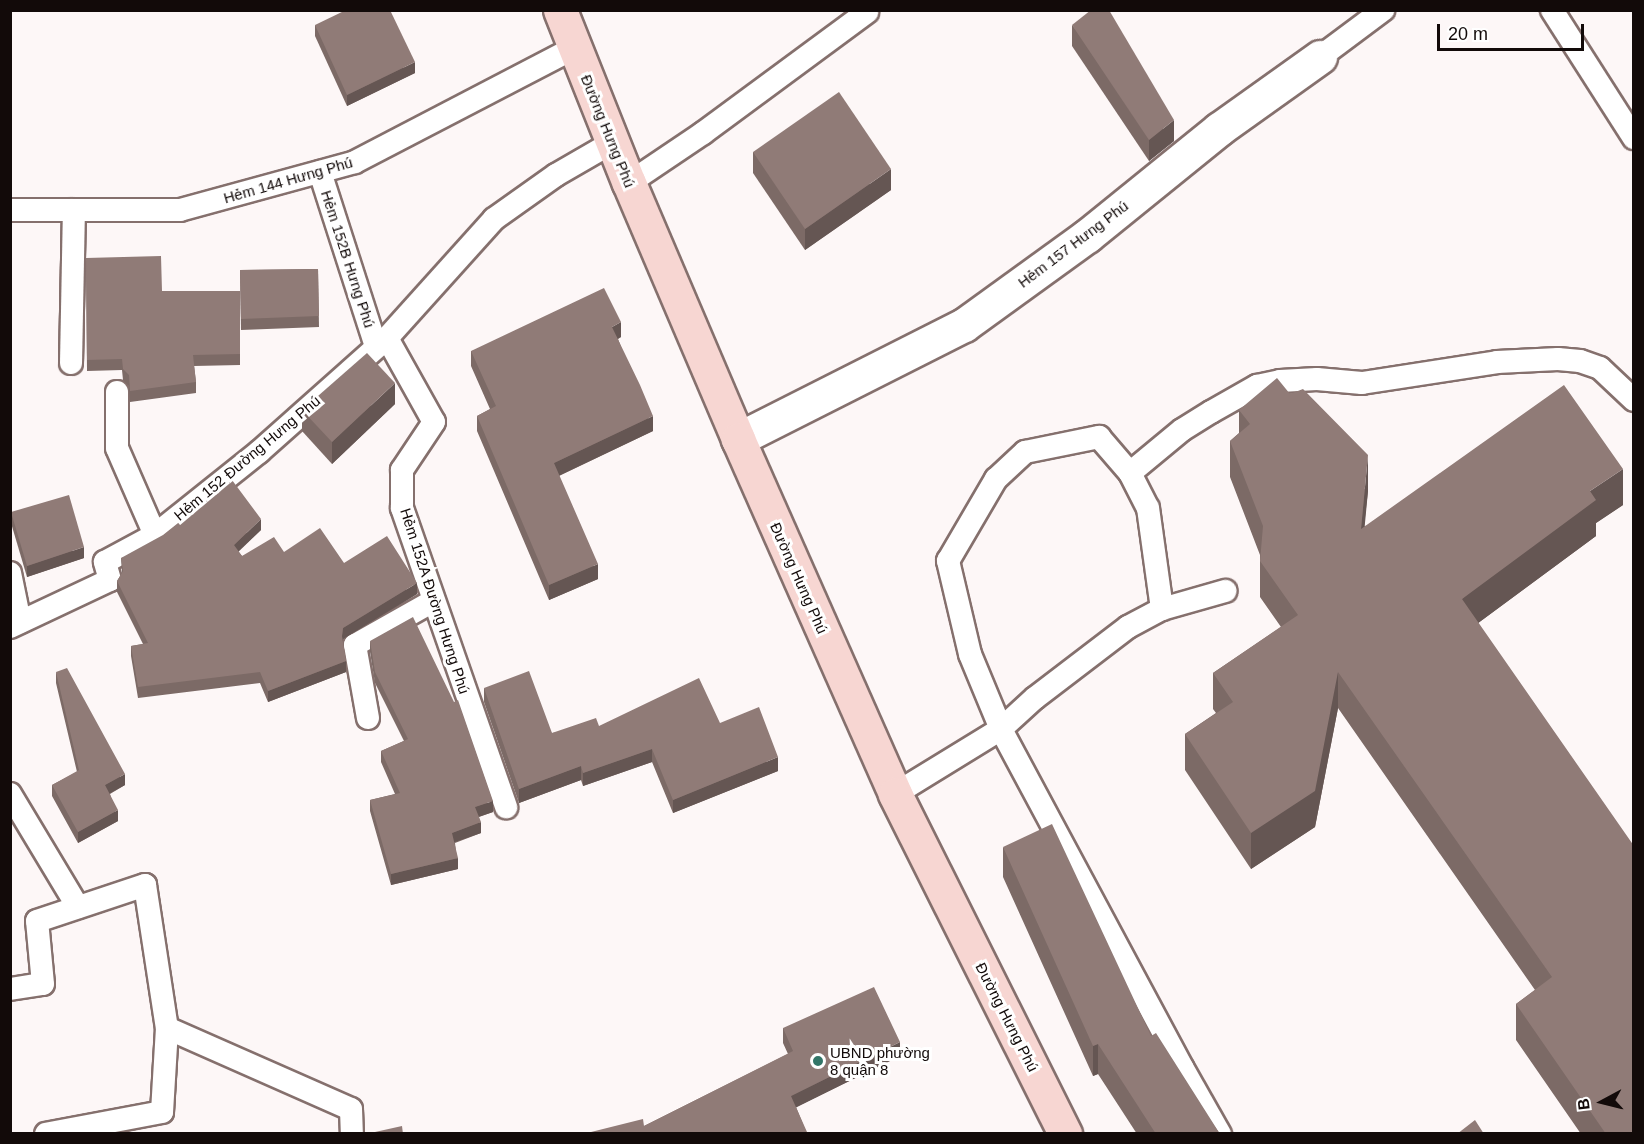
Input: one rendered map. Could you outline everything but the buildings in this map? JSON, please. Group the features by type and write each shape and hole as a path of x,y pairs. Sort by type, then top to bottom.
{"main road":[{"name":"Đường Hưng Phú","path":"560,10 629,183 738,439 895,794 1065,1134"}],"street":[{"name":"Hẻm 157 Hưng Phú","path":"738,439 964,325 1087,236 1219,129 1320,57"}],"lane":[{"name":"Hẻm 157 Hưng Phú","path":"1320,57 1383,10"},
{"path":"1552,10 1634,138"},
{"path":"629,183 703,133 867,12"},
{"name":"Hẻm 144 Hưng Phú","path":"10,210 180,210 355,162 574,48"},
{"name":"Hẻm 152 Đường Hưng Phú","path":"15,625 110,580 105,562 154,535 259,452 382,342 494,219 556,175 613,142"},
{"name":"Hẻm 152B Hưng Phú","path":"320,172 382,342"},
{"path":"71,363 74,210"},
{"name":"Hẻm 152A Đường Hưng Phú","path":"382,342 434,422 402,470 402,508 506,807"},
{"path":"1130,473 1182,430 1211,412 1257,386 1280,381 1317,379 1362,383 1497,362 1558,359 1580,361 1600,368 1634,400"},
{"path":"117,392 117,448 154,535"},
{"path":"1162,609 1148,508 1130,473 1099,437 1025,452 996,479 948,561 970,654 1001,729 1220,1134"},
{"path":"10,573 15,625"},
{"path":"895,794 1001,729 1035,698 1128,627 1162,609 1226,591"},
{"path":"368,718 355,645 433,601"},
{"path":"10,794 78,907"},
{"path":"10,989 44,984 37,921 145,885 167,1028 162,1112 46,1134"},
{"path":"167,1028 351,1109 352,1134"}],"place":[{"name":"UBND phường 8 quận 8","path":"818,1061"}]}
